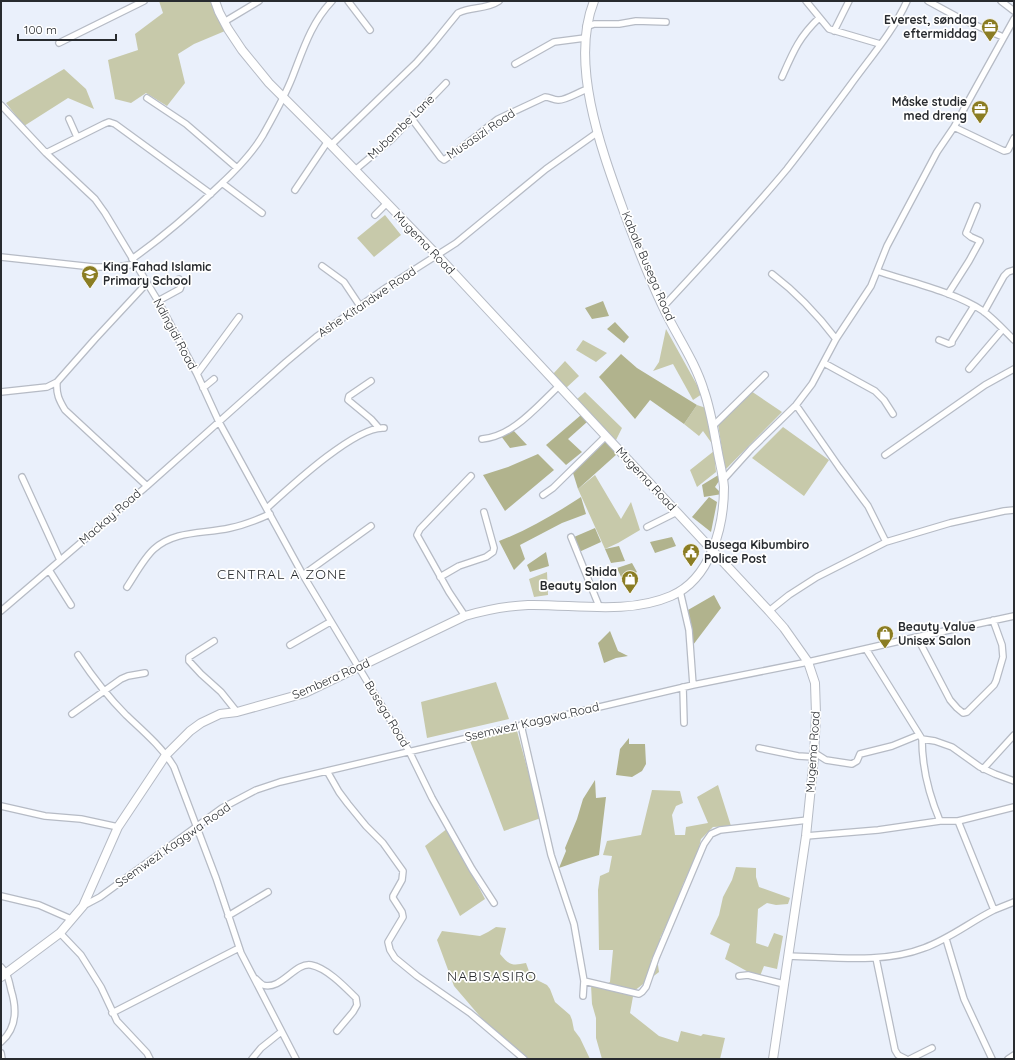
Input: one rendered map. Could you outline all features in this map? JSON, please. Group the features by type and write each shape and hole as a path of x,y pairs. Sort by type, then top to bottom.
{"street":[{"path":"59,43 144,1"},
{"name":"Mugema Road","path":"214,1 224,22 253,65 437,255 677,512 784,628 808,662 815,683 816,696 814,755 806,836 773,1059"},
{"path":"224,22 259,1"},
{"path":"1,257 94,267 118,267 134,262 211,194 237,168 258,143 292,79 303,47 312,28 318,17 332,1"},
{"path":"348,1 370,30"},
{"path":"295,190 330,143 416,63 458,12 492,6 499,1"},
{"name":"Kabale Busega Road","path":"594,1 586,27 585,57 588,89 607,165 634,237 663,307 702,383 713,426 723,480 721,514 713,551"},
{"path":"806,1 829,29 880,44"},
{"path":"834,31 849,1"},
{"path":"663,307 719,247 786,169 820,126 880,44 900,15 906,1"},
{"path":"928,1 961,19 1003,37"},
{"path":"1001,1 1014,11"},
{"path":"782,77 797,44 807,30 819,18"},
{"path":"723,480 751,449 796,405 812,384 836,339 864,298 894,232 937,152 954,127 1014,19"},
{"path":"586,27 594,24 619,24 636,21 666,22"},
{"path":"515,64 554,42 585,38"},
{"name":"Mubambe Lane","path":"355,170 412,119 446,83"},
{"name":"Musasizi Road","path":"412,119 444,160 465,146 498,119 507,114 545,97 561,100 588,89"},
{"path":"147,98 186,124 237,168"},
{"name":"Ndingidi Road","path":"1,105 46,153 95,199 105,213 158,301 197,374 219,422"},
{"path":"69,119 77,137"},
{"path":"46,153 108,122 115,124 211,194"},
{"path":"954,127 1004,151 1008,150 1014,138"},
{"name":"Ashe Kitandwe Road","path":"219,422 316,337 360,306 456,243 546,169 598,132"},
{"path":"222,183 262,213"},
{"path":"375,215 387,203"},
{"path":"948,294 980,241 966,233 977,206"},
{"path":"322,266 344,282 360,306"},
{"path":"984,312 1004,276 1008,272 1014,270"},
{"path":"877,271 948,294 974,306 984,312 1014,340"},
{"path":"772,274 792,290 808,306 836,339"},
{"path":"158,301 180,289 181,286 179,279"},
{"path":"1,392 47,387 57,382 147,283"},
{"path":"939,340 949,344 952,343 952,340 974,306"},
{"path":"197,374 239,317"},
{"path":"970,369 1003,329"},
{"path":"824,363 875,391 884,400 894,414"},
{"path":"884,455 985,385 1014,370"},
{"path":"713,426 765,375"},
{"path":"203,388 214,378"},
{"path":"127,586 154,549 169,539 184,534 235,527 252,522 269,511 339,448 359,436 381,427 348,400 349,396 371,381"},
{"path":"57,382 57,395 65,410 147,486"},
{"path":"482,438 491,438 515,426 559,386"},
{"path":"796,405 868,506 886,542"},
{"name":"Mackay Road","path":"1,611 219,422"},
{"name":"Busega Road","path":"219,422 303,575 409,751 452,835 494,903"},
{"path":"543,494 553,488 606,436"},
{"path":"465,616 440,577 417,535 420,529 470,476"},
{"path":"22,477 60,560"},
{"path":"769,611 789,595 817,577 886,542 950,523 1014,510"},
{"path":"440,577 459,566 492,554 494,548 484,512"},
{"path":"647,527 677,512"},
{"path":"303,575 371,526"},
{"path":"571,537 599,606"},
{"name":"Sembera Road","path":"3,972 60,933 83,906 118,827 166,755 190,731 201,723 220,714 237,712 305,693 465,616 488,609 516,606 636,605 672,596 680,591 701,572 713,551"},
{"path":"49,570 71,605"},
{"path":"680,591 689,630 693,685"},
{"name":"Ssemwezi Kaggwa Road","path":"83,906 100,897 222,808 256,790 280,782 683,687 808,662 1014,616"},
{"path":"917,637 950,700 963,713 967,712 994,685 998,676 1004,657 1002,646 993,620"},
{"path":"290,645 330,622"},
{"path":"214,642 189,657 189,661 221,692 237,712"},
{"path":"866,649 921,737 923,765 940,821"},
{"path":"78,656 105,691 166,755 174,767 197,827 239,948 296,1059"},
{"path":"72,714 121,679 128,676 145,673"},
{"path":"683,687 684,723"},
{"path":"521,725 551,855 574,924 584,981 583,996"},
{"path":"983,769 1014,735"},
{"path":"759,748 798,756 814,755 826,760 852,764 857,762 860,754 921,737 952,746 970,761 983,769 1014,781"},
{"path":"327,771 344,798 366,826 383,843 404,871 402,880 393,896 402,912 403,917 388,942 390,950 395,958 417,976 470,1013 524,1059"},
{"path":"1,806 46,816 81,819 118,827"},
{"path":"806,836 878,830 940,821 958,821 1014,808"},
{"path":"584,981 639,994 644,990 704,844 711,834 720,830 808,820"},
{"path":"958,821 994,910"},
{"path":"228,916 268,892"},
{"path":"1,896 39,905 71,919"},
{"path":"788,956 876,958 899,956 946,939 994,910 1014,902"},
{"path":"60,933 81,955 101,986 112,1013 117,1021 147,1053 150,1059"},
{"path":"946,939 964,998 992,1059"},
{"path":"112,1013 239,948"},
{"path":"876,958 895,1050 906,1059"},
{"path":"254,978 263,984 269,985 279,982 303,966 310,965 322,969 356,998 357,1005 338,1031"},
{"path":"1,1042 8,1035 16,1017 15,1000 3,972"},
{"path":"739,976 748,975 784,984"},
{"path":"252,1059 261,1048 282,1032"},
{"path":"910,1059 932,1048"},
{"path":"1,1053 2,1059"},
{"path":"1008,1059 1014,1055"}],"green space":[{"path":"159,1 211,1 225,31 194,44 178,54 185,83 167,106 146,93 131,103 115,99 108,60 138,50 135,34 163,13"},
{"path":"64,69 86,89 94,109 68,98 24,126 6,103"},
{"path":"385,215 401,235 374,257 357,238"},
{"path":"603,301 609,316 592,319 585,308"},
{"path":"615,322 629,337 624,343 607,329"},
{"path":"666,329 702,394 693,400 673,364 653,371 659,362"},
{"path":"583,340 607,353 596,362 576,350"},
{"path":"621,354 637,368 697,405 684,424 650,400 635,419 599,377"},
{"path":"565,361 579,376 566,388 553,374"},
{"path":"751,391 782,412 725,470 718,424"},
{"path":"585,392 622,428 616,440 576,400"},
{"path":"697,405 706,408 713,445 703,431 699,436 684,424"},
{"path":"581,415 587,422 568,439 582,452 566,465 546,445"},
{"path":"783,427 829,460 804,496 752,458"},
{"path":"513,430 527,445 510,448 501,436"},
{"path":"608,439 617,454 578,489 573,473"},
{"path":"714,451 716,472 697,487 690,470"},
{"path":"538,454 554,470 505,511 483,475 508,467"},
{"path":"720,474 721,478 715,487 722,494 704,497 702,485"},
{"path":"595,475 621,519 631,502 640,530 605,549 578,489"},
{"path":"581,497 586,514 562,523 520,545 525,559 514,570 499,541 541,521"},
{"path":"709,497 717,502 711,532 692,517"},
{"path":"595,528 601,542 579,552 574,537"},
{"path":"672,537 676,546 655,553 650,542"},
{"path":"619,546 625,561 611,563 605,549"},
{"path":"546,552 549,566 530,572 527,565"},
{"path":"632,563 637,572 622,579 617,568"},
{"path":"547,572 548,595 534,597 529,579"},
{"path":"714,595 721,608 693,645 688,610"},
{"path":"610,631 618,651 628,656 616,658 604,663 598,643"},
{"path":"496,682 509,719 427,738 421,702"},
{"path":"517,731 541,818 504,831 470,741"},
{"path":"629,738 629,744 645,744 646,764 642,771 632,777 616,775 620,749"},
{"path":"595,780 596,798 606,797 599,855 559,868 583,799"},
{"path":"718,785 731,826 713,827 701,839 697,856 683,884 675,907 660,938 661,944 651,960 658,965 659,972 634,991 630,1013 659,1036 678,1042 681,1031 701,1036 703,1034 725,1038 720,1059 602,1059 596,1038 596,1018 592,1004 591,985 603,986 610,982 613,950 599,950 598,890 600,876 609,872 612,856 603,855 607,841 641,835 652,790 680,791 683,803 676,806 672,815 675,835 685,835 686,827 708,823 697,797"},
{"path":"448,828 485,899 460,916 425,846"},
{"path":"736,867 756,868 756,877 759,887 790,898 788,904 776,905 767,903 758,909 756,943 768,947 774,933 783,936 777,969 764,966 760,976 752,974 725,959 730,944 710,934 719,915 723,897 732,880"},
{"path":"496,927 506,928 500,954 511,964 526,963 533,978 547,985 555,1002 570,1015 574,1030 580,1038 590,1059 522,1059 495,1034 454,986 437,940 442,931 480,936"}],"place":[{"name":"Everest, søndag eftermiddag","path":"990,42"},
{"name":"Måske studie med dreng","path":"980,124"},
{"name":"King Fahad Islamic Primary School","path":"90,289"},
{"name":"Busega Kibumbiro Police Post","path":"691,567"},
{"name":"Shida Beauty Salon","path":"630,594"},
{"name":"Beauty Value Unisex Salon","path":"885,649"}],"district":[{"name":"CENTRAL A ZONE","path":"282,574"},
{"name":"NABISASIRO","path":"492,976"}]}
